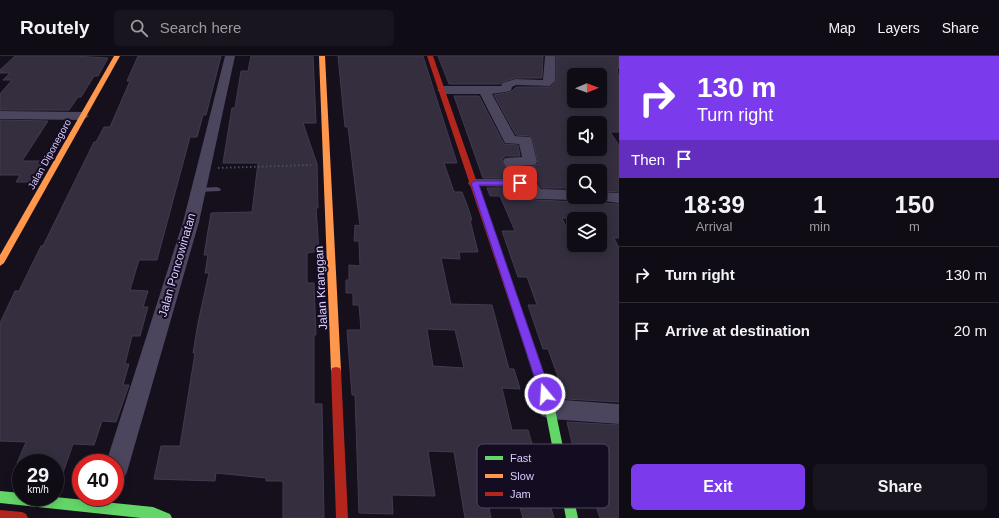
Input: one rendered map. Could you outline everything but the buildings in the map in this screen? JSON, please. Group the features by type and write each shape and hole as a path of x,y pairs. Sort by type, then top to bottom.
{"street":[{"name":"Jalan Diponegoro","path":"0,263 117,56"},
{"name":"Jalan Poncowinatan","path":"120,454 189,229 230,56"},
{"name":"Jalan Kranggan","path":"322,56 326,98 326,165 342,518"},
{"path":"430,56 475,183 550,409 557,444"},
{"path":"443,90 505,90 507,88 506,85 515,82 546,84 549,81 550,56"},
{"path":"484,90 510,140 525,140 530,162 510,161 520,183"},
{"path":"0,115 83,116"},
{"path":"475,183 531,183 536,194 567,195"},
{"path":"607,197 619,198"},
{"path":"550,409 619,414"},
{"path":"0,497 72,500"},
{"path":"123,506 153,513 166,518"},
{"path":"570,508 572,518"},
{"path":"0,516 22,518"}],"lane":[{"path":"198,190 217,189"}],"path":[{"path":"204,168 326,165"}],"traffic: fast":[{"path":"532,355 550,409 557,444"},
{"path":"0,497 153,513 166,518"},
{"path":"570,508 572,518"}],"traffic: slow":[{"path":"0,263 117,56"},
{"path":"322,56 336,371"}],"traffic: jam":[{"path":"430,56 532,355"},
{"path":"336,371 342,518"},
{"path":"0,516 22,518"}],"route":[{"path":"520,183 475,183 545,394"}]}
